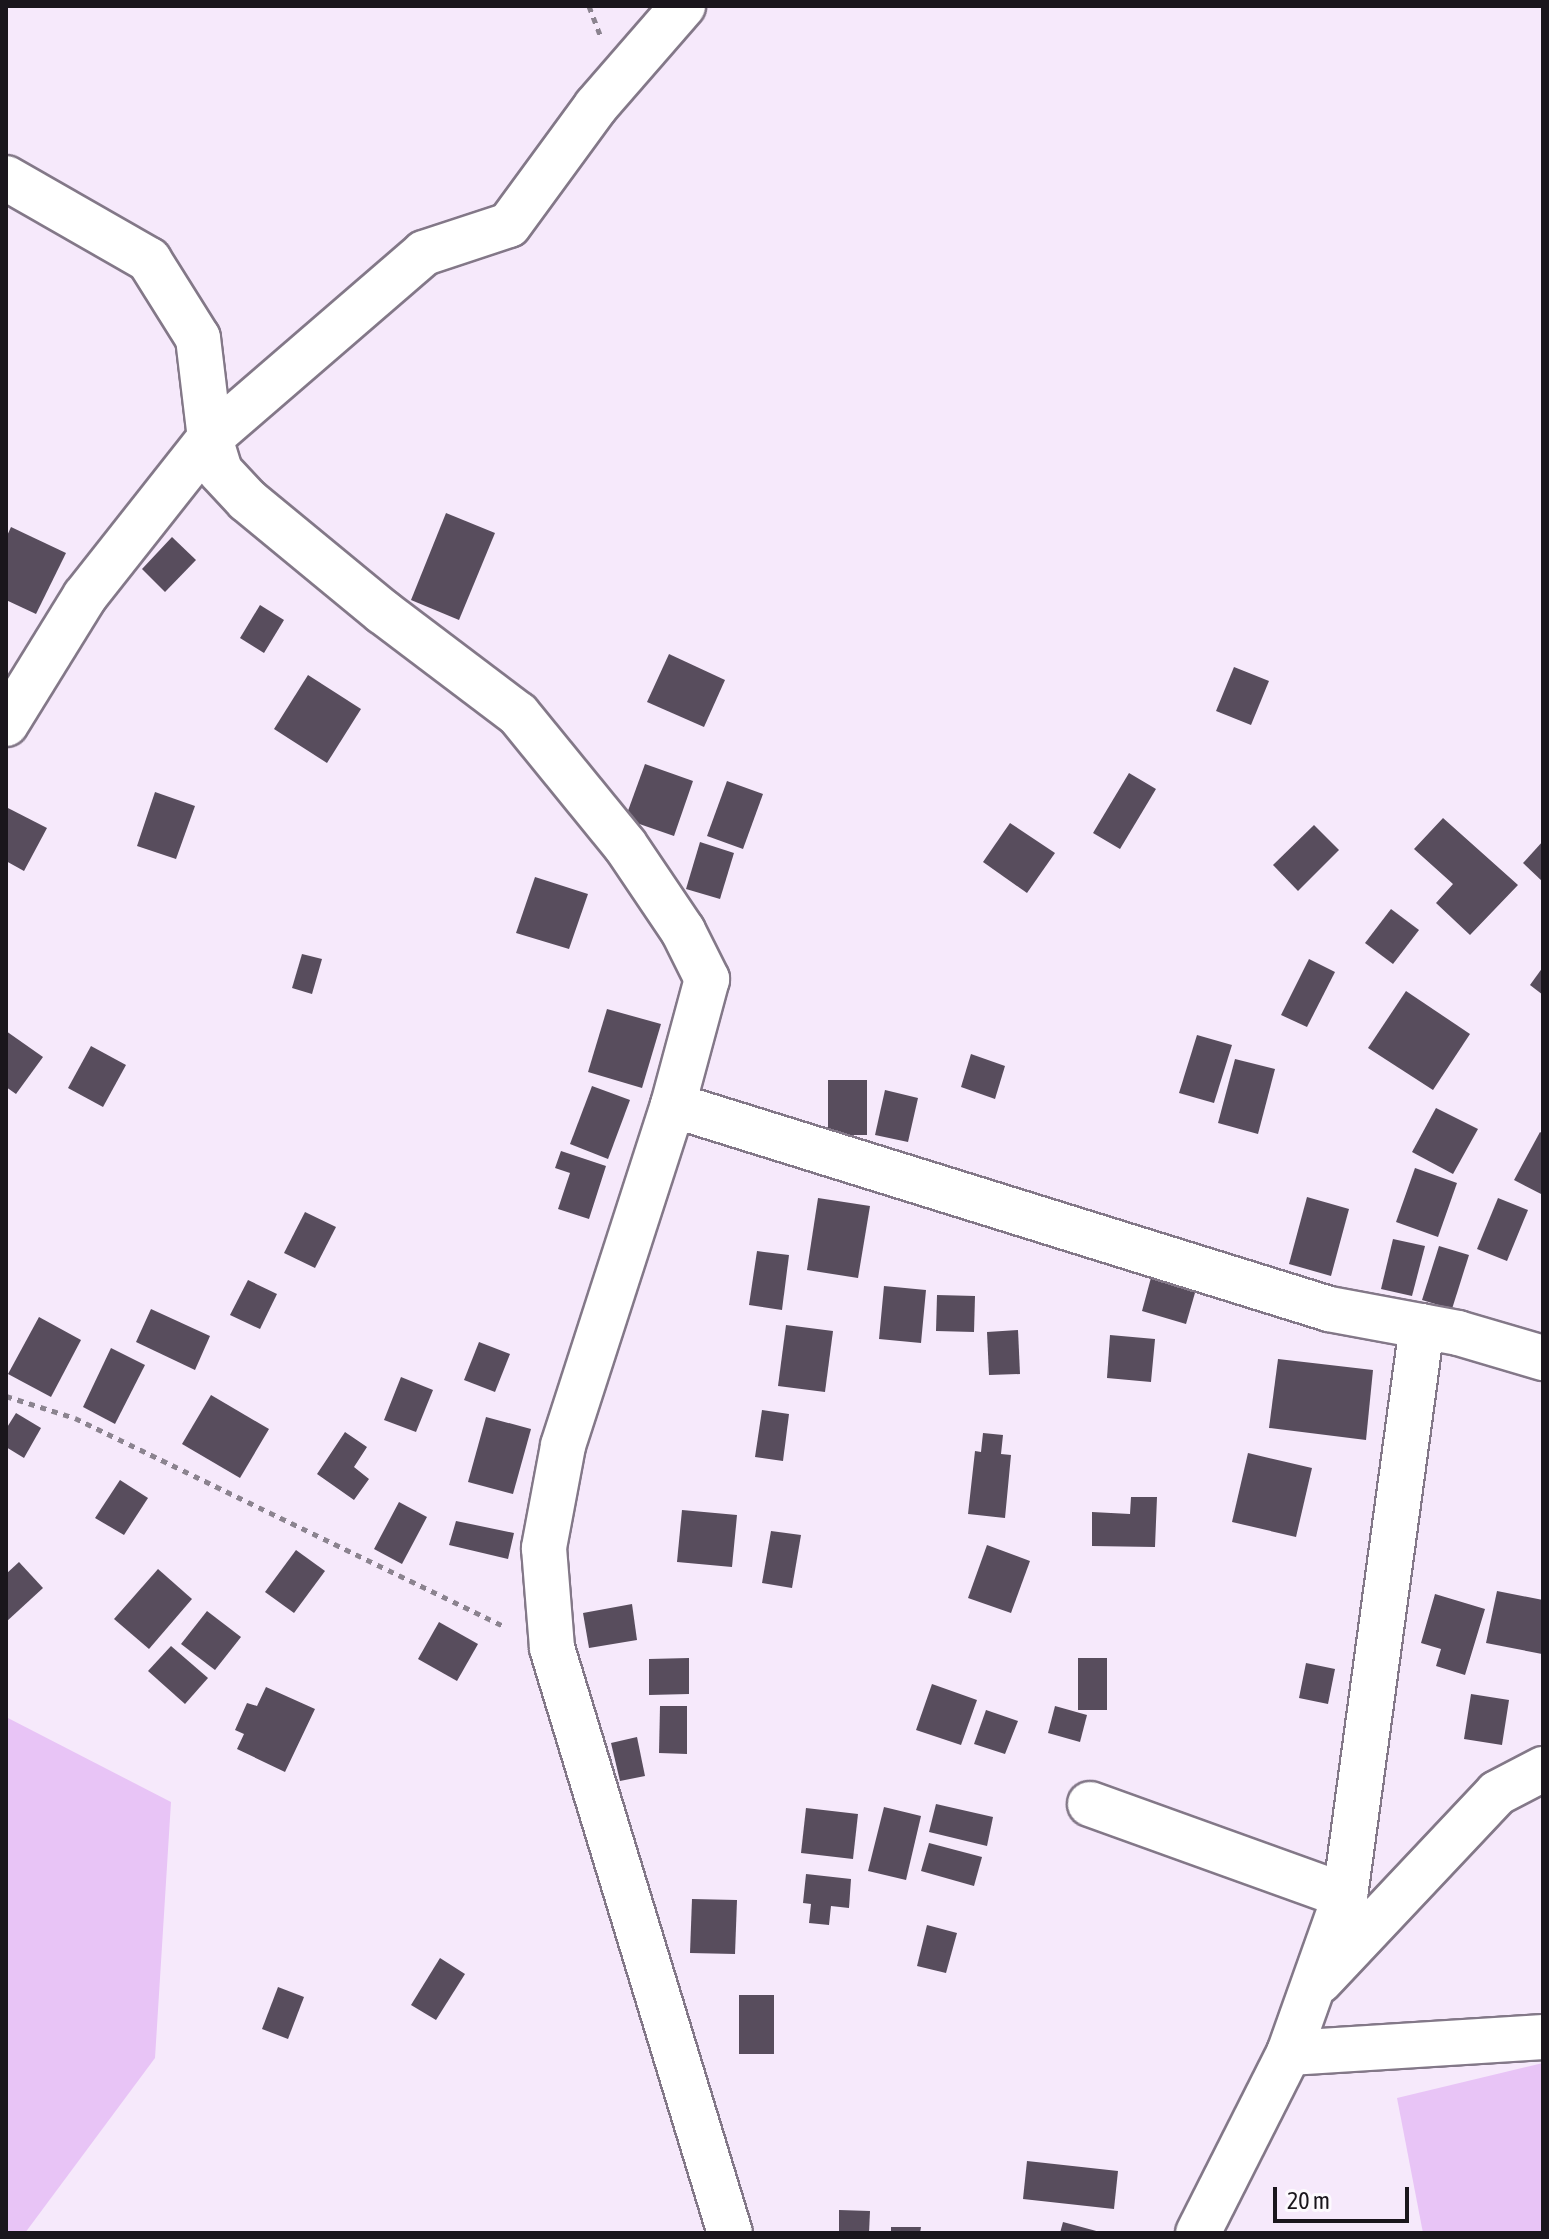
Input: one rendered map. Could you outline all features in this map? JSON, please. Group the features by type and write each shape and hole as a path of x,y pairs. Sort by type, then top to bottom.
{"street":[{"path":"6,724 85,596 210,438 424,253 509,225 596,106 683,6"},
{"path":"6,178 149,260 198,338 210,438 220,471 247,500 518,714 625,845 683,931 707,979 673,1105 563,1446 544,1548 552,1648 730,2233"},
{"path":"673,1105 1329,1309 1422,1326 1543,1358"},
{"path":"1198,2233 1289,2053 1345,1896 1422,1326"},
{"path":"1311,1990 1497,1793 1543,1769"},
{"path":"1090,1804 1345,1896"},
{"path":"1289,2053 1543,2037"}],"path":[{"path":"6,1396 75,1418 297,1530 552,1648"}],"shaded area":[{"path":"6,1717 171,1802 155,2058 25,2233 6,2233"},
{"path":"1543,2063 1543,2233 1423,2233 1397,2098"}],"building":[{"path":"446,513 495,533 459,620 411,600"},
{"path":"11,527 66,553 36,614 6,600 6,538"},
{"path":"172,537 196,560 165,592 142,569"},
{"path":"260,605 284,620 264,653 240,638"},
{"path":"669,654 725,680 704,727 647,702"},
{"path":"1234,667 1269,681 1251,725 1216,711"},
{"path":"308,675 361,709 327,763 274,729"},
{"path":"645,764 693,781 674,836 625,819"},
{"path":"1129,773 1156,789 1120,849 1093,833"},
{"path":"727,781 763,794 743,849 707,836"},
{"path":"155,792 195,806 176,859 137,846"},
{"path":"6,807 47,828 24,871 6,861"},
{"path":"1443,818 1518,885 1470,935 1436,903 1453,884 1414,849"},
{"path":"1010,823 1055,853 1027,893 983,862"},
{"path":"1314,825 1339,850 1298,891 1273,865"},
{"path":"1543,841 1543,882 1523,863"},
{"path":"700,842 734,853 720,899 686,889"},
{"path":"535,877 588,894 569,949 516,933"},
{"path":"1391,909 1419,930 1393,964 1365,943"},
{"path":"302,954 322,959 312,994 292,988"},
{"path":"1309,959 1335,972 1307,1027 1281,1015"},
{"path":"1543,967 1543,995 1530,985"},
{"path":"1406,991 1470,1034 1433,1090 1368,1048"},
{"path":"607,1009 661,1024 642,1088 588,1072"},
{"path":"6,1031 43,1057 16,1094 6,1087"},
{"path":"1197,1035 1232,1045 1214,1103 1179,1093"},
{"path":"91,1046 126,1065 103,1107 68,1088"},
{"path":"971,1054 1005,1066 995,1099 961,1087"},
{"path":"1235,1059 1275,1069 1258,1134 1218,1123"},
{"path":"828,1080 867,1080 867,1135 828,1135"},
{"path":"592,1086 630,1100 608,1159 570,1144"},
{"path":"885,1090 918,1098 908,1142 875,1135"},
{"path":"1436,1108 1478,1129 1453,1174 1412,1152"},
{"path":"1540,1132 1543,1134 1543,1195 1514,1180"},
{"path":"561,1151 606,1166 589,1219 558,1209 570,1173 555,1168"},
{"path":"1415,1168 1457,1183 1438,1237 1396,1222"},
{"path":"1307,1197 1349,1209 1331,1276 1289,1264"},
{"path":"818,1198 870,1206 858,1278 807,1270"},
{"path":"1498,1198 1528,1210 1507,1261 1477,1249"},
{"path":"305,1212 336,1227 315,1268 284,1253"},
{"path":"1393,1239 1425,1246 1412,1296 1381,1289"},
{"path":"1439,1246 1469,1255 1452,1309 1422,1300"},
{"path":"757,1251 789,1255 782,1310 749,1305"},
{"path":"1152,1274 1197,1286 1186,1324 1142,1311"},
{"path":"248,1280 277,1294 260,1329 230,1315"},
{"path":"884,1286 926,1290 921,1343 879,1339"},
{"path":"937,1295 975,1296 974,1332 936,1331"},
{"path":"151,1309 210,1336 195,1370 136,1342"},
{"path":"39,1317 81,1340 51,1397 8,1374"},
{"path":"786,1325 833,1331 825,1392 778,1386"},
{"path":"1018,1330 1020,1374 989,1375 987,1332"},
{"path":"1110,1335 1155,1339 1151,1382 1107,1378"},
{"path":"479,1342 510,1354 495,1392 464,1380"},
{"path":"111,1348 145,1365 115,1424 83,1407"},
{"path":"1278,1359 1373,1370 1366,1440 1269,1428"},
{"path":"401,1377 433,1390 416,1432 384,1420"},
{"path":"211,1395 269,1429 240,1478 182,1444"},
{"path":"762,1410 789,1414 783,1461 755,1457"},
{"path":"16,1413 41,1428 24,1458 6,1447 6,1429"},
{"path":"486,1417 531,1429 513,1494 468,1482"},
{"path":"345,1432 367,1447 354,1467 369,1479 354,1500 317,1474"},
{"path":"983,1433 1003,1435 1001,1454 1011,1455 1005,1518 968,1514 975,1451 981,1452"},
{"path":"1248,1453 1312,1468 1296,1537 1232,1522"},
{"path":"120,1480 148,1498 124,1535 95,1518"},
{"path":"1131,1497 1157,1497 1155,1547 1092,1546 1092,1512 1130,1514"},
{"path":"399,1502 427,1517 402,1564 374,1549"},
{"path":"682,1510 737,1515 732,1567 677,1562"},
{"path":"456,1521 514,1533 508,1559 449,1545"},
{"path":"771,1531 801,1535 792,1588 762,1583"},
{"path":"987,1545 1030,1561 1011,1613 968,1598"},
{"path":"296,1550 325,1571 294,1613 265,1592"},
{"path":"19,1562 43,1588 6,1622 6,1574"},
{"path":"158,1569 192,1599 149,1649 114,1619"},
{"path":"1497,1591 1543,1600 1542,1654 1486,1643"},
{"path":"1435,1594 1485,1609 1465,1675 1436,1666 1441,1649 1421,1643"},
{"path":"632,1604 637,1640 589,1648 583,1613"},
{"path":"207,1611 241,1637 215,1670 181,1644"},
{"path":"439,1622 478,1644 457,1681 418,1659"},
{"path":"171,1646 208,1678 185,1704 148,1671"},
{"path":"689,1658 689,1694 649,1695 649,1659"},
{"path":"1078,1658 1107,1658 1107,1710 1078,1710"},
{"path":"1306,1663 1335,1669 1328,1704 1299,1698"},
{"path":"932,1684 977,1700 961,1745 916,1730"},
{"path":"266,1687 315,1709 285,1772 237,1749 244,1734 235,1730 247,1703 257,1706"},
{"path":"1471,1694 1509,1700 1502,1745 1464,1739"},
{"path":"660,1706 687,1706 687,1754 659,1753"},
{"path":"1055,1706 1087,1715 1080,1742 1048,1733"},
{"path":"986,1710 1018,1721 1005,1754 974,1744"},
{"path":"637,1737 645,1776 620,1781 611,1743"},
{"path":"936,1804 993,1817 987,1846 929,1832"},
{"path":"884,1807 921,1816 906,1880 868,1871"},
{"path":"806,1808 858,1814 853,1859 801,1853"},
{"path":"929,1843 982,1857 974,1886 921,1871"},
{"path":"806,1874 851,1879 849,1908 831,1906 829,1925 809,1923 811,1904 803,1903"},
{"path":"692,1899 737,1900 735,1954 690,1953"},
{"path":"927,1925 957,1933 946,1973 917,1966"},
{"path":"440,1958 465,1974 436,2020 411,2005"},
{"path":"278,1987 304,1997 288,2039 262,2029"},
{"path":"739,1995 774,1995 774,2054 739,2054"},
{"path":"1027,2161 1118,2171 1114,2209 1023,2199"},
{"path":"839,2210 870,2211 869,2233 839,2233"},
{"path":"1063,2222 1100,2232 1100,2233 1060,2233"},
{"path":"891,2227 921,2227 920,2233 891,2233"}]}
